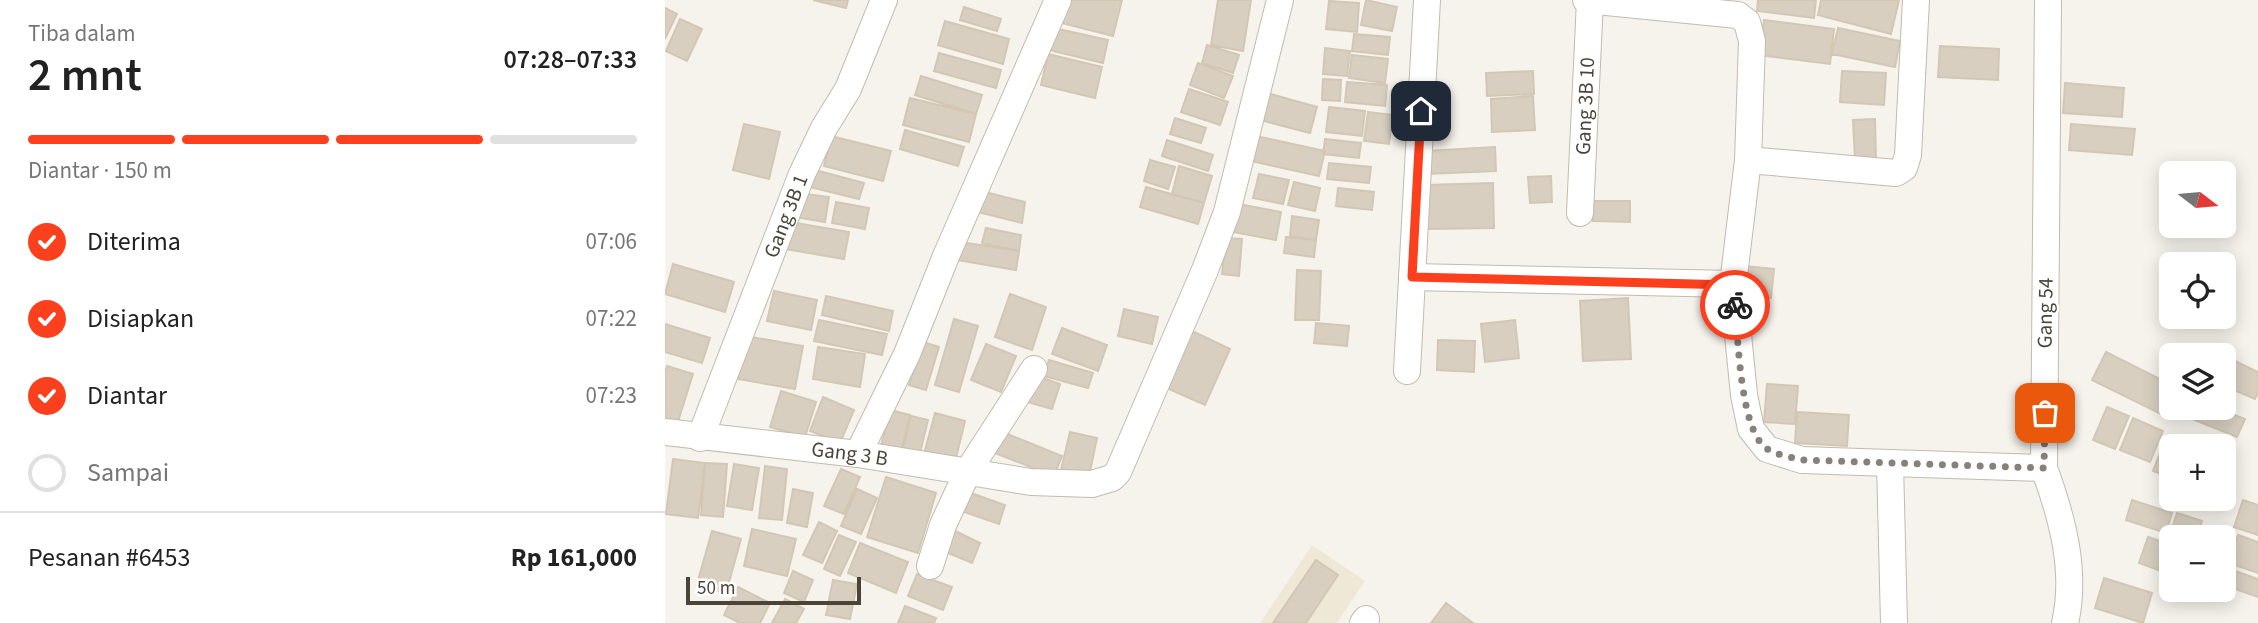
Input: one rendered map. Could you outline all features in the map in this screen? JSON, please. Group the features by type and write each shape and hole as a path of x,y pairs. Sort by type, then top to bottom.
{"street":[{"name":"Gang 3B 1","path":"700,438 802,174 824,128 848,89 884,0"},
{"path":"858,454 912,343 946,256 1058,0"},
{"name":"Gang 3 B","path":"665,432 858,454 1031,482 1092,484 1112,478 1118,472 1227,212 1280,0"},
{"path":"1407,371 1427,0"},
{"path":"1588,0 1725,12 1738,15 1747,22 1752,41 1748,160 1734,285 1744,395 1751,429 1758,440 1767,449 1803,460 2044,468"},
{"name":"Gang 3B 10","path":"1580,213 1588,0"},
{"path":"1748,160 1896,173 1904,168 1908,155 1916,0"},
{"name":"Gang 54","path":"2048,0 2044,468 2060,514 2068,560 2068,611 2065,623"},
{"path":"1412,277 1734,285"},
{"path":"930,566 943,525 968,471 1034,369"},
{"path":"1890,463 1894,623"}],"shaded area":[{"path":"1312,545 1365,581 1337,623 1260,623"}],"building":[{"path":"813,0 848,0 846,8"},
{"path":"1068,0 1122,0 1113,36 1062,23"},
{"path":"1218,0 1251,0 1243,51 1211,45"},
{"path":"1366,0 1397,7 1392,31 1361,25"},
{"path":"1758,0 1816,0 1814,18 1757,11"},
{"path":"1821,0 1899,0 1891,34 1818,15"},
{"path":"1329,1 1359,3 1357,32 1326,29"},
{"path":"964,7 1001,19 997,31 960,20"},
{"path":"665,8 677,14 665,39"},
{"path":"680,19 702,29 687,61 666,51"},
{"path":"1764,20 1834,29 1830,64 1759,55"},
{"path":"945,21 1009,39 1003,64 938,45"},
{"path":"1054,28 1108,40 1103,63 1049,50"},
{"path":"1838,28 1900,41 1895,67 1832,54"},
{"path":"1354,34 1390,37 1388,55 1352,51"},
{"path":"1207,45 1239,55 1233,73 1202,63"},
{"path":"1940,46 1999,49 1998,80 1938,77"},
{"path":"1325,48 1350,51 1347,76 1323,74"},
{"path":"939,53 1001,70 996,88 934,71"},
{"path":"1048,54 1102,67 1095,98 1041,85"},
{"path":"1352,55 1388,59 1385,83 1349,78"},
{"path":"1198,63 1233,76 1224,98 1190,85"},
{"path":"1533,71 1534,94 1487,96 1486,73"},
{"path":"1842,71 1886,73 1884,105 1840,102"},
{"path":"921,76 982,95 976,114 915,95"},
{"path":"1323,79 1341,80 1340,101 1322,100"},
{"path":"1347,82 1387,85 1385,106 1345,102"},
{"path":"2065,83 2124,88 2122,117 2063,113"},
{"path":"1189,89 1228,102 1220,125 1181,112"},
{"path":"1267,93 1317,107 1310,133 1260,120"},
{"path":"1533,96 1535,130 1492,132 1491,99"},
{"path":"910,98 976,114 969,142 903,125"},
{"path":"1329,107 1365,111 1362,136 1326,132"},
{"path":"1368,112 1393,115 1389,144 1364,141"},
{"path":"1175,118 1206,128 1201,143 1170,134"},
{"path":"1875,119 1876,160 1855,160 1853,120"},
{"path":"744,124 780,132 769,179 733,170"},
{"path":"2071,124 2135,129 2132,155 2069,150"},
{"path":"905,130 964,147 958,166 900,149"},
{"path":"831,136 891,151 883,181 824,166"},
{"path":"1256,136 1325,151 1319,176 1251,161"},
{"path":"1325,139 1361,143 1359,158 1323,154"},
{"path":"1167,140 1213,155 1208,171 1162,156"},
{"path":"1495,147 1496,171 1427,174 1426,151"},
{"path":"1150,160 1175,167 1168,189 1144,181"},
{"path":"1329,163 1371,167 1369,183 1327,179"},
{"path":"1179,166 1212,176 1204,203 1172,194"},
{"path":"815,170 864,183 859,199 810,187"},
{"path":"1259,174 1289,180 1283,204 1253,198"},
{"path":"1551,176 1552,202 1530,203 1528,177"},
{"path":"1294,182 1320,188 1315,211 1288,205"},
{"path":"1493,183 1494,228 1426,229 1426,185"},
{"path":"1146,187 1204,203 1198,224 1140,207"},
{"path":"1338,188 1374,192 1372,210 1336,206"},
{"path":"985,192 1025,202 1022,223 978,212"},
{"path":"799,193 829,197 825,222 795,217"},
{"path":"1593,201 1630,201 1630,222 1593,221"},
{"path":"836,202 869,208 865,229 832,223"},
{"path":"1238,204 1281,212 1276,240 1233,232"},
{"path":"1292,216 1319,220 1316,240 1290,236"},
{"path":"790,222 849,232 844,259 785,249"},
{"path":"986,228 1021,235 1019,251 982,243"},
{"path":"1286,237 1316,240 1314,257 1284,253"},
{"path":"1226,238 1242,239 1239,276 1222,274"},
{"path":"960,242 1019,251 1016,270 957,260"},
{"path":"673,264 734,282 725,312 665,294"},
{"path":"1745,266 1774,269 1771,298 1742,295"},
{"path":"1297,270 1321,271 1319,320 1295,320"},
{"path":"774,291 817,300 811,330 767,321"},
{"path":"1010,294 1046,307 1032,350 995,337"},
{"path":"826,296 893,311 889,331 822,315"},
{"path":"1628,298 1631,359 1583,361 1580,301"},
{"path":"1124,309 1158,317 1152,344 1118,336"},
{"path":"954,319 978,326 959,392 935,385"},
{"path":"819,320 887,334 882,355 814,341"},
{"path":"1515,320 1519,358 1485,362 1481,324"},
{"path":"1316,323 1349,326 1347,346 1314,343"},
{"path":"665,324 710,338 702,363 665,352"},
{"path":"1062,328 1107,345 1098,371 1052,354"},
{"path":"1188,329 1230,349 1205,405 1162,386"},
{"path":"746,336 803,346 795,389 738,379"},
{"path":"1438,340 1475,341 1474,372 1437,370"},
{"path":"923,342 939,347 926,390 909,385"},
{"path":"986,344 1016,356 1001,392 971,380"},
{"path":"818,347 865,354 860,387 813,379"},
{"path":"2106,352 2159,378 2159,413 2092,380"},
{"path":"1049,360 1093,373 1088,388 1044,376"},
{"path":"2236,361 2258,372 2258,392 2255,399 2236,391"},
{"path":"667,366 693,374 675,431 665,428"},
{"path":"1037,376 1060,384 1052,409 1028,402"},
{"path":"1767,384 1798,386 1795,424 1764,422"},
{"path":"781,391 816,402 805,437 770,427"},
{"path":"823,397 854,410 840,443 810,431"},
{"path":"2107,407 2129,416 2115,449 2093,440"},
{"path":"890,410 910,415 900,455 880,450"},
{"path":"1797,412 1849,415 1847,446 1795,443"},
{"path":"935,413 965,421 955,462 924,454"},
{"path":"2236,415 2245,419 2237,437 2236,434 2194,420 2236,420"},
{"path":"911,416 928,420 919,457 902,453"},
{"path":"2133,418 2163,431 2159,434 2150,462 2120,450"},
{"path":"1000,431 1062,456 1054,476 992,452"},
{"path":"1070,432 1097,438 1089,476 1061,470"},
{"path":"2159,456 2159,473 2153,471"},
{"path":"673,459 705,463 698,518 666,514"},
{"path":"705,463 727,464 723,517 701,515"},
{"path":"734,464 759,468 752,510 727,506"},
{"path":"765,466 787,469 782,520 759,518"},
{"path":"841,469 860,477 844,514 824,506"},
{"path":"886,477 936,493 918,553 867,537"},
{"path":"793,489 813,493 807,527 787,523"},
{"path":"857,489 877,498 861,534 841,526"},
{"path":"971,493 1005,505 999,524 964,512"},
{"path":"2132,500 2159,511 2172,513 2168,525 2159,525 2159,531 2126,520"},
{"path":"2243,500 2258,505 2258,535 2235,525"},
{"path":"2177,513 2202,521 2201,525 2173,525"},
{"path":"819,522 837,531 822,563 803,555"},
{"path":"752,529 796,539 787,576 744,566"},
{"path":"951,529 980,543 972,563 941,550"},
{"path":"712,531 741,539 726,593 697,584"},
{"path":"839,535 856,542 840,576 824,569"},
{"path":"2238,535 2258,542 2258,573 2236,565"},
{"path":"2148,537 2159,541 2159,570 2139,563"},
{"path":"860,543 908,562 896,593 848,573"},
{"path":"1316,560 1338,575 1306,623 1273,623"},
{"path":"793,571 813,580 804,602 784,593"},
{"path":"2236,571 2258,579 2258,597 2236,589"},
{"path":"917,574 952,587 943,610 908,596"},
{"path":"2104,578 2152,593 2143,623 2095,608"},
{"path":"833,580 857,584 850,619 826,615"},
{"path":"738,587 770,603 760,623 740,623 724,615"},
{"path":"785,599 804,609 796,623 772,623"},
{"path":"1446,603 1473,623 1431,623"},
{"path":"905,606 936,618 934,623 898,623"}],"way so far":[{"path":"1735,305 1744,395 1751,429 1767,449 1781,454 1803,460 2044,468 2045,413"}],"route":[{"path":"1421,111 1412,277 1734,285 1735,305"}]}
